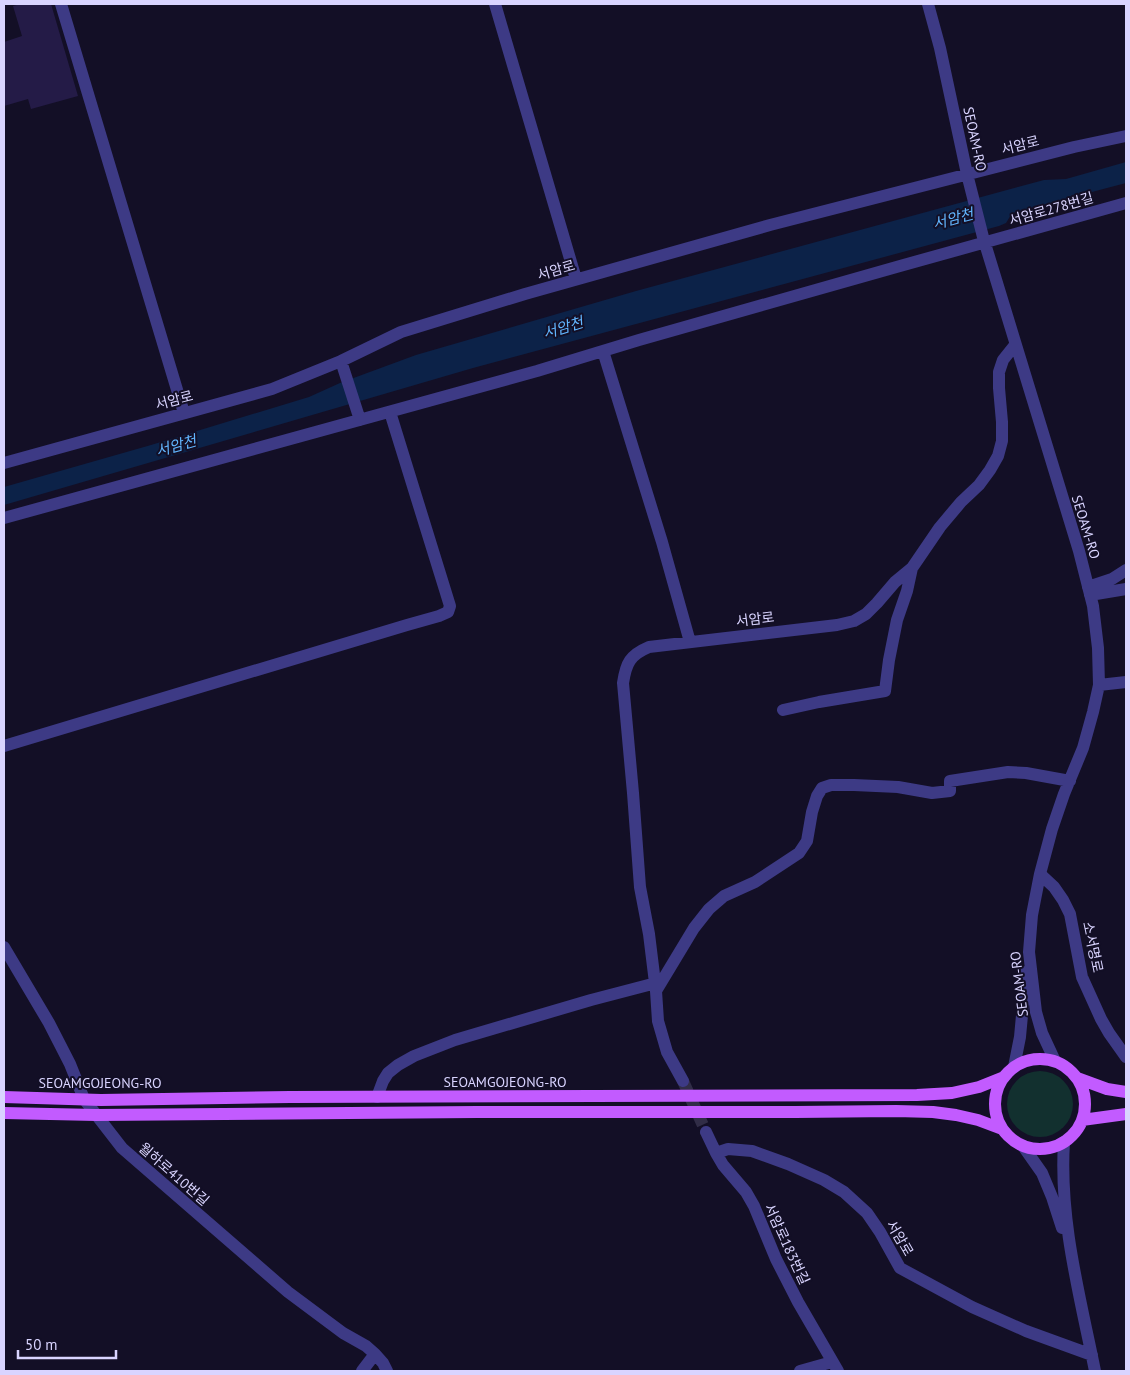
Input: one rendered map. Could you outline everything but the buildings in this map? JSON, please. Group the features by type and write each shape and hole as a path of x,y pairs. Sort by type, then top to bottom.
{"main road":[{"path":"1041,1059 1055,1061 1067,1068 1077,1078 1083,1091 1085,1104 1082,1120 1075,1132 1064,1142 1051,1148 1036,1149 1023,1146 1002,1129 994,1104 997,1090 1004,1077 1014,1067 1027,1061 1041,1059"},
{"name":"SEOAMGOJEONG-RO","path":"4,1097 84,1099 918,1095 952,1094 979,1087 1004,1077"},
{"path":"1077,1078 1107,1089 1126,1092"},
{"path":"4,1112 96,1115 896,1110 956,1115 978,1120 1002,1129"},
{"path":"1082,1120 1126,1114"}],"street":[{"path":"61,4 184,413"},
{"path":"495,4 576,279"},
{"name":"SEOAM-RO","path":"928,4 940,48 967,174 984,240 1079,551 1093,606 1098,648 1099,686 1083,748 1052,829 1032,915 1029,952 1036,1012 1042,1033 1055,1061"},
{"name":"서암로","path":"4,463 272,389 342,364 401,332 576,279 770,225 1074,147 1126,136"},
{"name":"서암로278번길","path":"4,518 358,416 390,412 900,266 984,240 1126,203"},
{"name":"서암로","path":"683,1081 667,1052 658,1021 656,987 649,934 640,887 623,683 628,664 639,651 650,647 836,625 854,621 866,614 912,568 940,527 961,502 979,485 998,456 1002,441 999,372 1003,360 1015,344"},
{"path":"603,351 662,542 690,642"},
{"path":"342,364 358,416"},
{"path":"4,746 407,626 448,612 450,606 390,412"},
{"path":"783,710 885,691 897,620 907,591 912,568"},
{"path":"1089,591 1126,570"},
{"path":"1089,591 1126,589"},
{"path":"1099,686 1126,682"},
{"path":"377,1097 388,1073 414,1056 455,1040 591,1000 656,987 694,928 709,909 724,896 755,882 799,853 807,841 812,812 817,796 822,788 831,785 898,787 932,793 950,791 950,780 1008,772 1070,780"},
{"name":"소서명로","path":"1040,874 1054,887 1070,914 1082,977 1101,1020 1124,1051"},
{"name":"월하로410번길","path":"4,947 49,1024 70,1064 84,1099 122,1148 288,1292 343,1333 376,1354 387,1371"},
{"path":"1014,1067 1020,1036 1029,952"},
{"name":"서암로183번길","path":"706,1132 716,1153 732,1177 746,1192 754,1206 776,1259 835,1367"},
{"path":"1064,1142 1062,1169 1072,1256 1095,1371"},
{"path":"1023,1146 1042,1173 1072,1256"},
{"name":"서암로","path":"716,1153 728,1149 752,1151 824,1180 844,1192 867,1213 900,1268 972,1307 1026,1331 1092,1355"},
{"path":"362,1371 376,1354"},
{"path":"800,1371 835,1367"}],"green space":[{"path":"1040,1071 1053,1073 1068,1086 1071,1091 1073,1104 1071,1117 1058,1132 1053,1135 1040,1137 1027,1135 1012,1122 1009,1117 1007,1104 1009,1091 1022,1076 1027,1073"}],"water":[{"name":"서암천","path":"1126,162 1126,183 1012,213 1006,223 999,226 473,368 4,505 4,487 309,397 340,383 416,355 636,291 1044,180 1066,179"}],"tunnel":[{"path":"683,1081 706,1132"}]}
